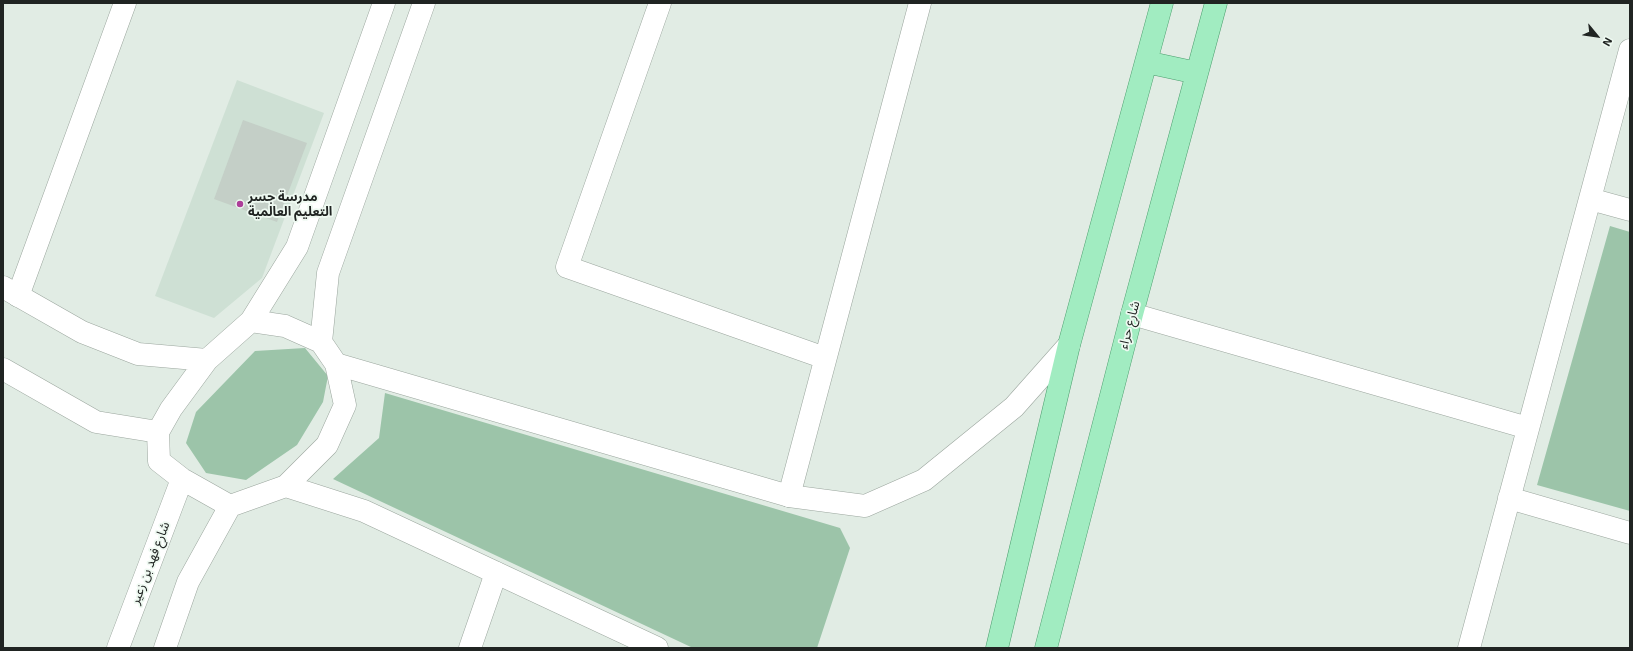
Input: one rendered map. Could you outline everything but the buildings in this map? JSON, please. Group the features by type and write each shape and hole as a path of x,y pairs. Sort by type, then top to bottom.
{"main road":[{"path":"997,648 1069,345 1162,3"},
{"name":"شارع حراء","path":"1046,648 1132,314 1216,3"},
{"path":"1146,62 1197,73"}],"street":[{"path":"125,3 10,291 82,332 138,354 207,360"},
{"path":"230,506 182,479 159,461 158,432 171,409 207,360 251,321 297,246 384,3"},
{"path":"321,342 328,273 424,3"},
{"path":"660,3 567,267 825,358"},
{"path":"789,496 920,3"},
{"path":"1469,648 1630,50"},
{"path":"1590,199 1630,210"},
{"path":"1132,314 1528,428"},
{"path":"165,648 188,582 230,506 286,486 327,445 345,405 336,364 321,342 285,326 251,321"},
{"path":"336,364 789,496 865,506 924,480 1014,407 1069,345"},
{"path":"3,369 96,422 158,432"},
{"name":"شارع فهد بن زعير","path":"118,648 182,479"},
{"path":"286,486 364,511 657,648"},
{"path":"1509,498 1630,533"},
{"path":"470,648 496,573"}],"shaded area":[{"name":"مدرسة جسر التعليم العالمية","path":"237,80 324,113 262,278 214,318 155,296"}],"green space":[{"path":"1610,226 1630,232 1630,511 1537,485"},
{"path":"305,348 328,376 323,402 297,445 246,480 206,473 186,443 196,412 255,351"},
{"path":"385,393 840,528 850,548 817,648 693,648 333,479 379,438"}],"place":[{"name":"مدرسة جسر التعليم العالمية","path":"240,204"}]}
